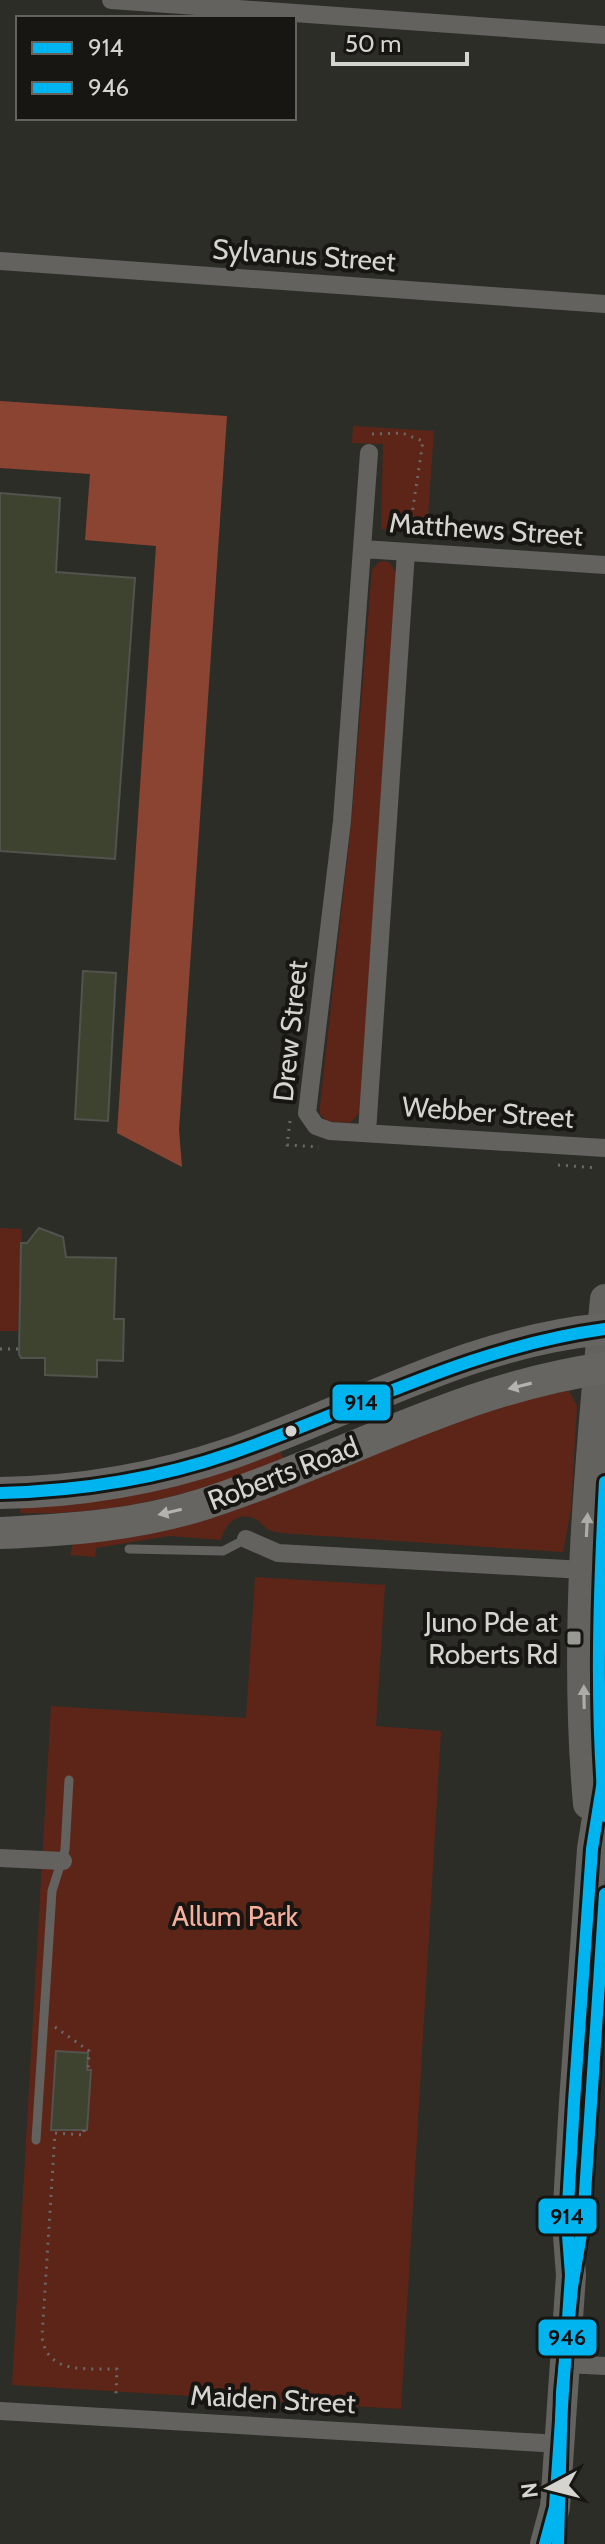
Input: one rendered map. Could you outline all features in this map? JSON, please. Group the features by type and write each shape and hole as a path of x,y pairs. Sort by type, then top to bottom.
{"highway":[{"name":"Roberts Road","path":"0,1493 89,1488 161,1475 235,1452 471,1356 604,1319"},
{"name":"Roberts Road","path":"0,1533 117,1524 200,1505 482,1397 601,1369"}],"main road":[{"path":"592,1849 584,1763 584,1570 604,1319"},
{"path":"544,2544 555,2507 571,2275 567,2222 592,1849 605,1768"},
{"path":"544,2544 539,2505 555,2273 567,2222"}],"street":[{"path":"111,0 605,35"},
{"name":"Sylvanus Street","path":"0,261 605,304"},
{"name":"Drew Street","path":"366,446 363,549 342,821 307,1106 310,1120 322,1129 367,1132"},
{"path":"367,1132 408,543"},
{"name":"Matthews Street","path":"363,549 408,543 605,565"},
{"name":"Webber Street","path":"367,1132 605,1148"},
{"name":"Roberts Road","path":"246,1539 278,1553 584,1570"},
{"path":"0,1858 63,1861"},
{"path":"565,2364 605,2366"},
{"name":"Maiden Street","path":"0,2411 543,2443"}],"lane":[{"path":"129,1549 223,1551 246,1539"},
{"path":"36,2140 52,1891 63,1861 69,1780"}],"path":[{"path":"366,446 390,432 418,436 423,441 408,543"},
{"path":"290,1116 287,1145 328,1148"},
{"path":"552,1164 598,1168"},
{"path":"0,1349 21,1349"},
{"path":"44,2019 89,2051 88,2070"},
{"path":"84,2130 84,2135 55,2133 43,2346 57,2364 117,2369 116,2394"}],"green space":[{"path":"353,426 434,431 428,516 431,528 441,534 381,529 383,444 352,443"},
{"path":"380,561 389,562 397,574 361,1111 350,1123 327,1121 320,1114 320,1107 352,815 372,570"},
{"path":"0,1228 22,1229 18,1331 0,1331"},
{"path":"569,1391 577,1406 571,1510 563,1552 281,1533 269,1530 255,1519 241,1517 225,1530 221,1540 169,1536 96,1548 95,1557 70,1555 73,1544 535,1396"},
{"path":"280,1451 284,1460 220,1483 155,1500 88,1511 20,1513 21,1506"},
{"name":"Allum Park","path":"255,1577 385,1585 376,1726 441,1731 401,2409 12,2385 51,1706 246,1718"}],"shaded area":[{"path":"0,401 227,416 179,1130 182,1167 117,1133 156,546 85,540 90,474 0,468"}],"building":[{"path":"0,493 60,498 56,572 135,578 115,859 0,851"},
{"path":"83,971 116,973 108,1121 75,1119"},
{"path":"39,1228 63,1237 66,1257 116,1258 114,1319 124,1319 123,1361 97,1360 97,1377 45,1375 45,1358 21,1358 19,1354 21,1243 27,1243"},
{"path":"56,2051 88,2053 87,2070 91,2070 87,2130 51,2130"}],"transit line":[{"name":"914","path":"0,1493 59,1490 175,1470 279,1436 460,1365 555,1338 605,1329"},
{"name":"946","path":"605,1482 599,1649 605,1816"},
{"name":"914","path":"545,2544 555,2507 571,2275 567,2222 574,2102 592,1849 605,1768"},
{"name":"946","path":"558,2543 562,2392 572,2287 583,2223 605,1894"}],"place":[{"name":"Juno Pde at Roberts Rd","path":"574,1638"}]}
